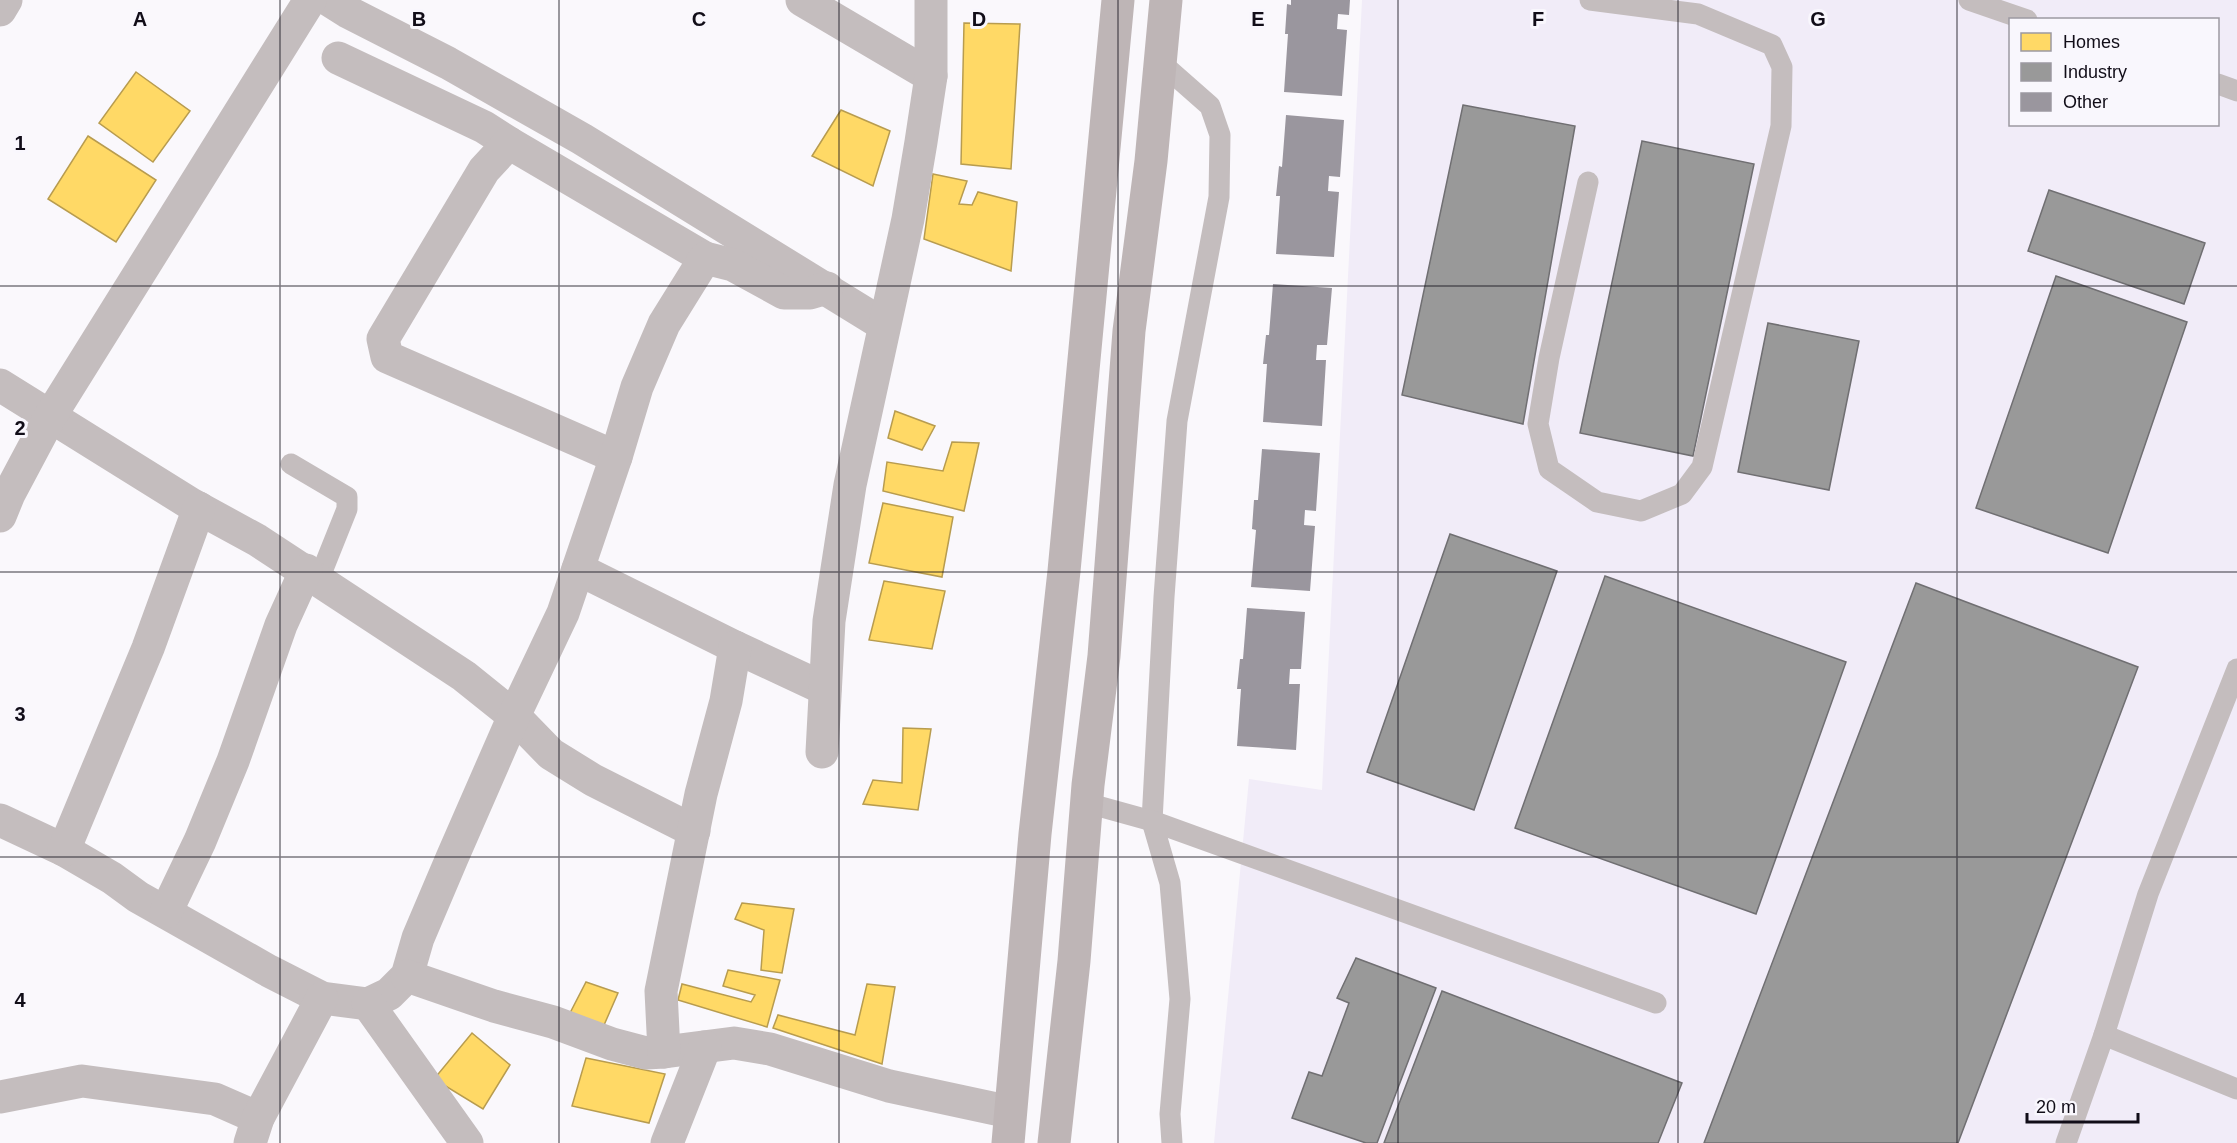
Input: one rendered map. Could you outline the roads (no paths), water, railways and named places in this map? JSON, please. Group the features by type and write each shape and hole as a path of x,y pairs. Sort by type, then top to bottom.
{"main road":[{"path":"1009,1127 1035,834 1064,571 1118,0"},
{"path":"1054,1143 1074,961 1087,802 1104,656 1129,331 1151,160 1166,0"}],"street":[{"path":"0,10 6,0"},
{"path":"802,0 931,76"},
{"path":"822,752 829,621 850,485 908,219 931,76 931,0"},
{"path":"0,516 9,494 51,415 306,3 348,12 448,63 582,139 884,325"},
{"path":"338,58 484,127 705,258 734,265 784,292 810,293 827,288"},
{"path":"509,143 484,170 383,339 387,357 616,457"},
{"path":"0,820 64,849 138,897 269,971 322,998 368,1004 389,994 407,976 423,928 514,716 563,613 616,457 637,387 664,324 705,258"},
{"path":"0,385 200,508 257,540 464,675 514,716 551,754 592,780 694,831"},
{"path":"64,849 148,648 200,508"},
{"path":"578,569 825,689"},
{"path":"166,912 200,841 229,771 260,691 281,625 313,575"},
{"path":"664,1052 661,990 694,831 726,701 735,647"},
{"path":"407,976 494,1006 553,1022 612,1044 646,1053 734,1043 771,1049 1009,1127"},
{"path":"0,1097 82,1081 215,1099 254,1130 322,998"},
{"path":"368,1004 467,1143"},
{"path":"668,1143 705,1047"}],"lane":[{"path":"1588,182 1549,358 1538,424 1549,469 1598,502 1641,511 1682,494 1702,467 1781,126 1782,67 1772,45 1698,14 1590,0"},
{"path":"1970,0 2020,18"},
{"path":"1160,62 1209,106 1220,135 1219,197 1177,421 1164,597 1152,821 1170,883 1180,999 1170,1114 1172,1143"},
{"path":"2219,85 2237,91"},
{"path":"291,464 347,497 347,509 313,575"},
{"path":"2066,1143 2104,1035 2148,894 2237,669"},
{"path":"1087,802 1152,821 1656,1004"},
{"path":"2104,1035 2237,1089"}]}
